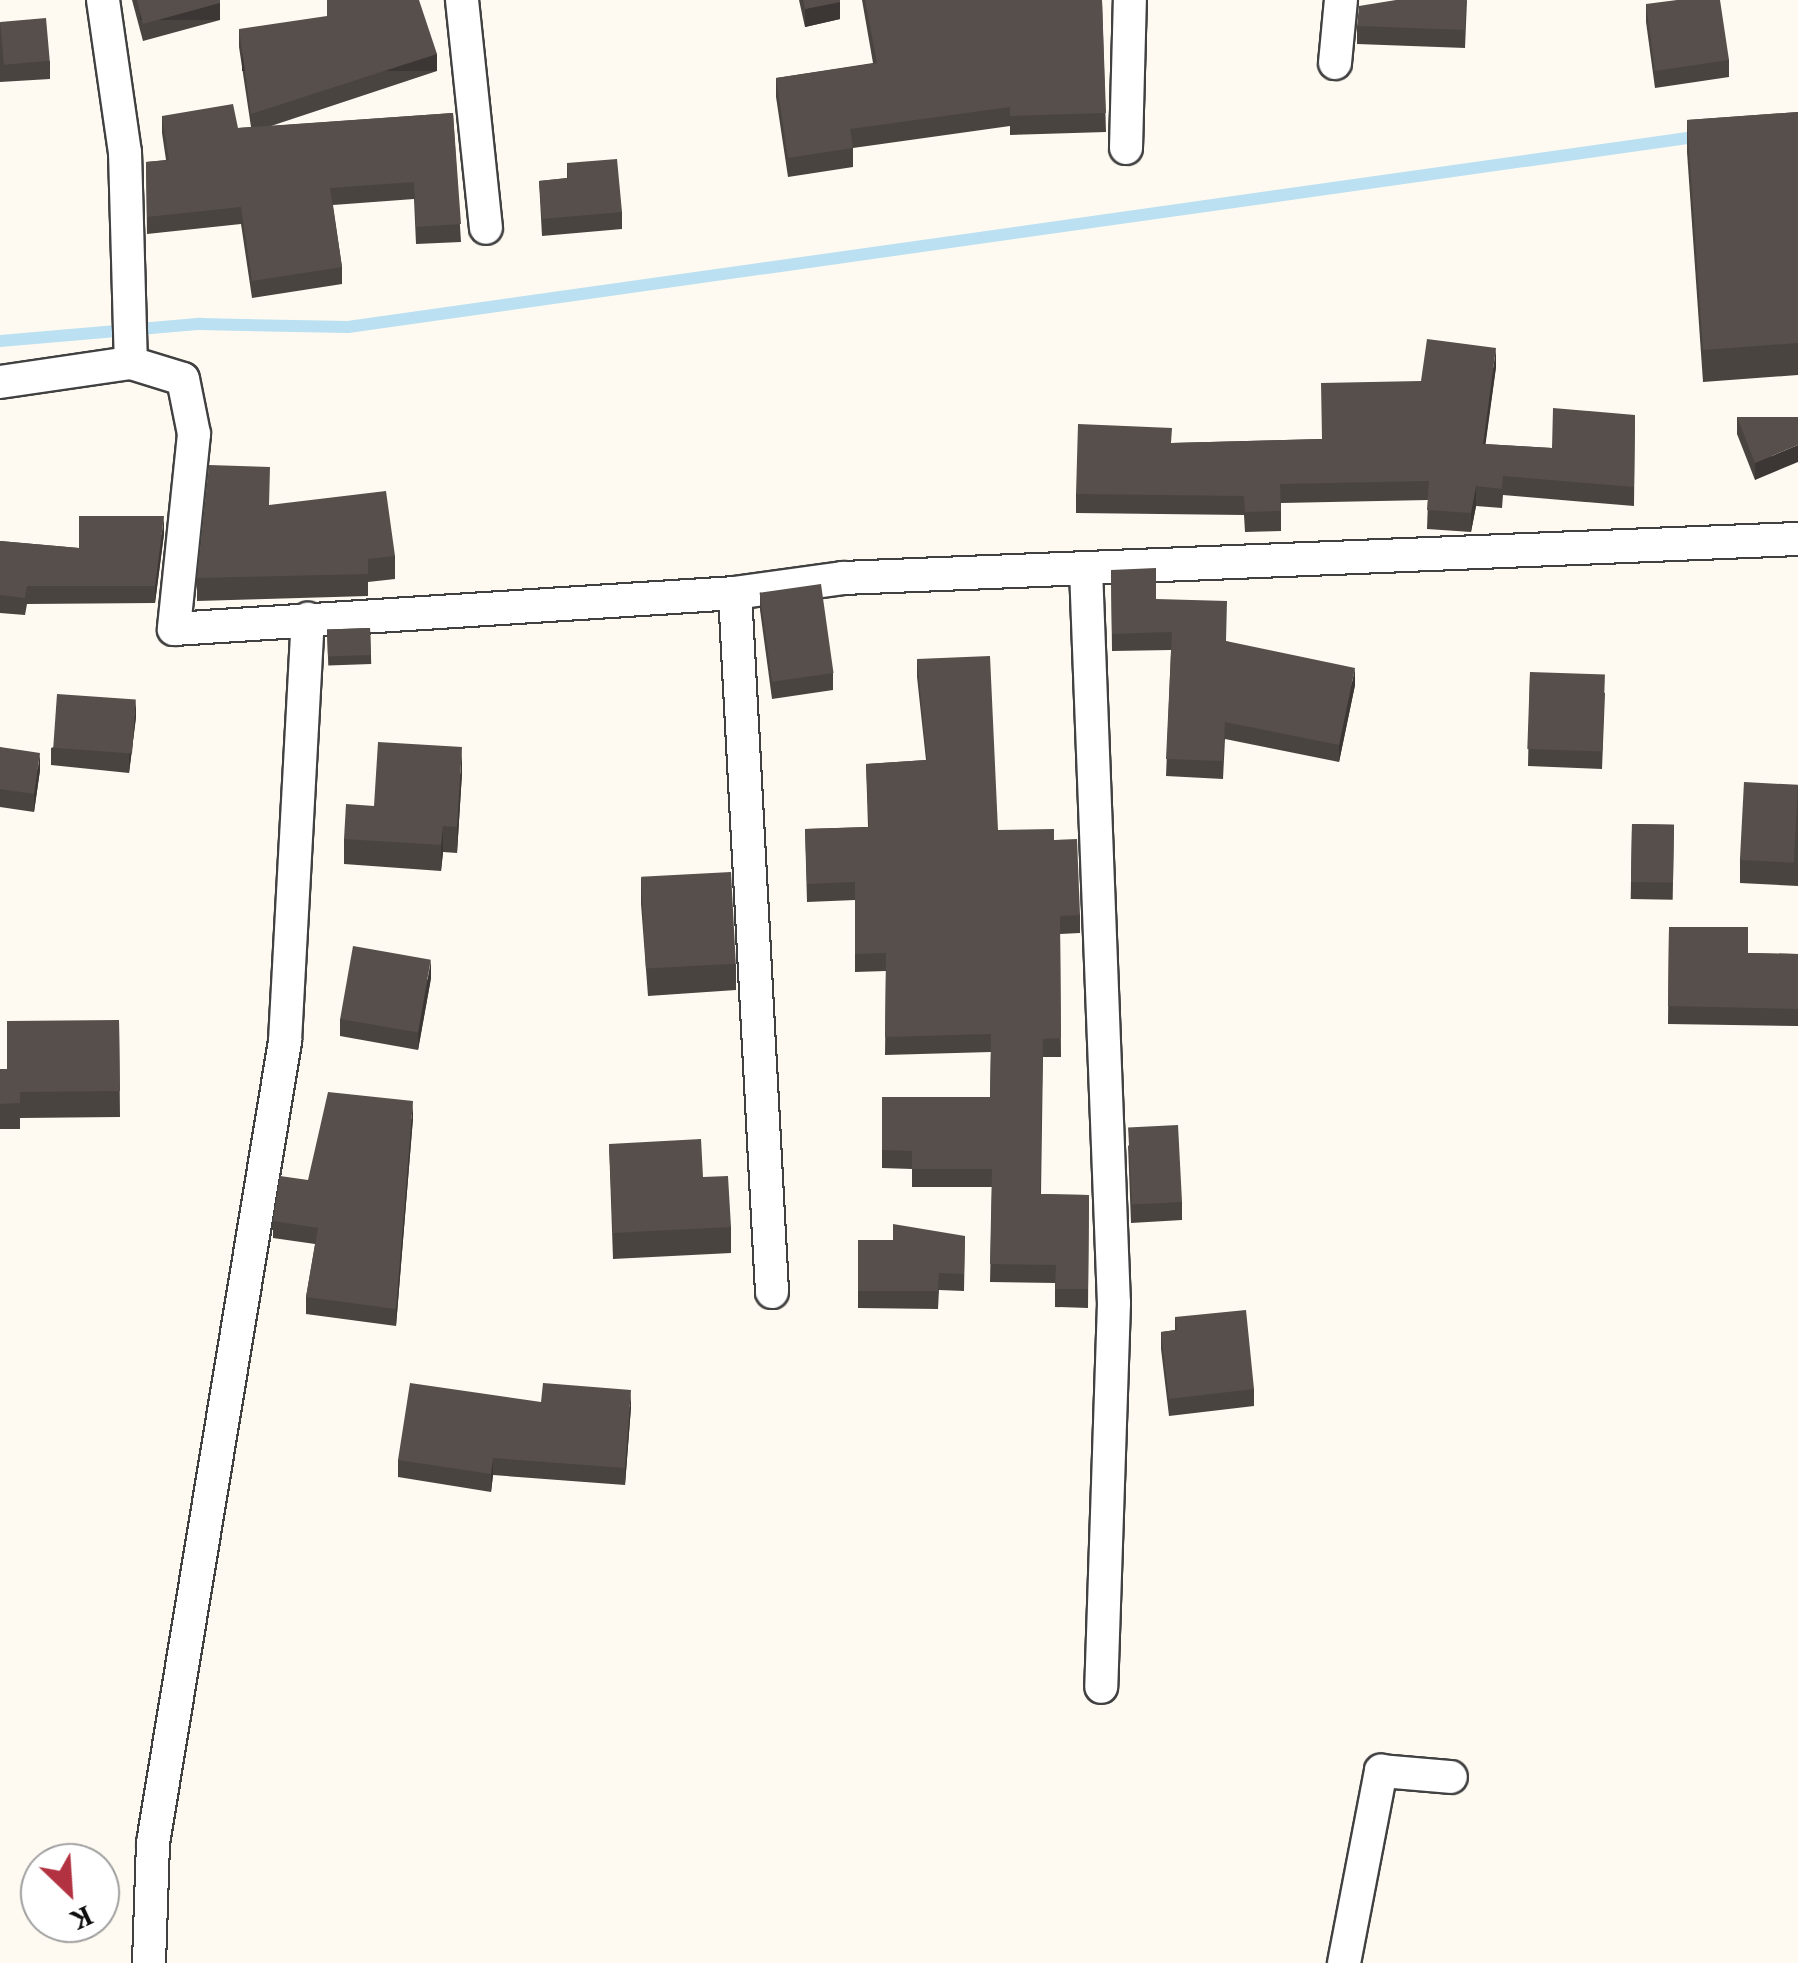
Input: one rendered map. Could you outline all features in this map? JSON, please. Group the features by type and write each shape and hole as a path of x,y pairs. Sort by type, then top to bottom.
{"street":[{"path":"103,0 125,152 131,363"},
{"path":"462,0 486,228"},
{"path":"1126,148 1130,0"},
{"path":"1335,63 1342,0"},
{"path":"0,382 131,363 168,368 191,396 174,630 734,592 842,578 1798,539"},
{"path":"1086,569 1114,1303 1101,1687"},
{"path":"734,592 772,1292"},
{"path":"149,1963 153,1843 285,1041 308,619"},
{"path":"1344,1963 1382,1772 1451,1777"}],"building":[{"path":"137,0 220,0 220,3 143,24"},
{"path":"327,0 419,0 437,54 251,114 239,29 327,16"},
{"path":"803,0 840,0 840,2 805,9"},
{"path":"865,0 1102,0 1106,113 1010,116 1010,107 850,129 853,148 788,158 776,78 877,63"},
{"path":"1396,0 1466,0 1465,30 1357,26 1359,6"},
{"path":"1720,0 1729,60 1655,71 1646,4"},
{"path":"46,18 50,61 4,65 0,22"},
{"path":"233,104 238,128 453,113 461,224 416,227 414,182 330,188 342,267 252,281 241,207 147,217 146,162 169,160 162,116"},
{"path":"1798,112 1798,343 1703,350 1687,120"},
{"path":"617,159 622,212 542,219 539,181 568,178 567,163"},
{"path":"1427,339 1496,348 1483,444 1552,448 1553,408 1635,415 1634,487 1503,476 1502,489 1476,486 1471,513 1427,510 1429,481 1280,484 1281,511 1245,512 1244,496 1076,494 1078,424 1172,428 1171,443 1322,439 1321,383 1421,381"},
{"path":"1737,417 1798,417 1798,445 1755,463"},
{"path":"209,465 270,467 269,505 386,491 395,556 368,559 368,574 197,578"},
{"path":"79,516 164,516 155,586 27,586 25,598 0,595 0,541 79,548"},
{"path":"1156,568 1156,599 1227,601 1226,641 1355,668 1339,745 1225,722 1223,761 1166,759 1172,632 1112,634 1111,570"},
{"path":"821,584 834,673 772,682 760,593"},
{"path":"370,628 371,655 328,656 327,630"},
{"path":"990,656 998,830 1054,829 1054,840 1077,839 1080,915 1060,916 1061,1038 1043,1039 1040,1194 1089,1195 1088,1289 1055,1289 1056,1265 990,1264 992,1169 912,1169 912,1151 882,1150 882,1097 990,1097 991,1034 885,1037 886,953 855,954 855,882 807,884 805,829 869,827 866,764 927,760 917,659"},
{"path":"1530,672 1605,675 1602,752 1527,749"},
{"path":"57,694 136,700 132,753 53,748"},
{"path":"378,742 462,747 457,827 443,826 441,845 344,839 346,804 374,806"},
{"path":"0,747 40,753 34,794 0,789"},
{"path":"1744,782 1798,785 1794,863 1740,860"},
{"path":"1632,824 1674,825 1673,883 1631,882"},
{"path":"731,872 736,964 646,969 641,877"},
{"path":"1669,927 1748,927 1748,953 1798,954 1798,1009 1668,1006"},
{"path":"353,946 431,960 418,1033 340,1019"},
{"path":"119,1020 120,1091 20,1092 20,1103 0,1104 0,1069 7,1069 7,1021"},
{"path":"328,1092 413,1101 396,1309 306,1297 318,1228 273,1221 280,1176 308,1180"},
{"path":"1178,1125 1182,1202 1132,1205 1128,1128"},
{"path":"701,1139 703,1177 728,1176 731,1227 613,1233 609,1144"},
{"path":"893,1224 965,1236 964,1274 939,1273 938,1291 858,1291 858,1240 893,1240"},
{"path":"1246,1310 1254,1389 1169,1399 1161,1332 1177,1330 1175,1317"},
{"path":"410,1383 541,1402 543,1383 631,1390 625,1468 493,1458 491,1474 398,1460"}],"waterway":[{"path":"0,341 200,324 348,327 1702,136"}]}
